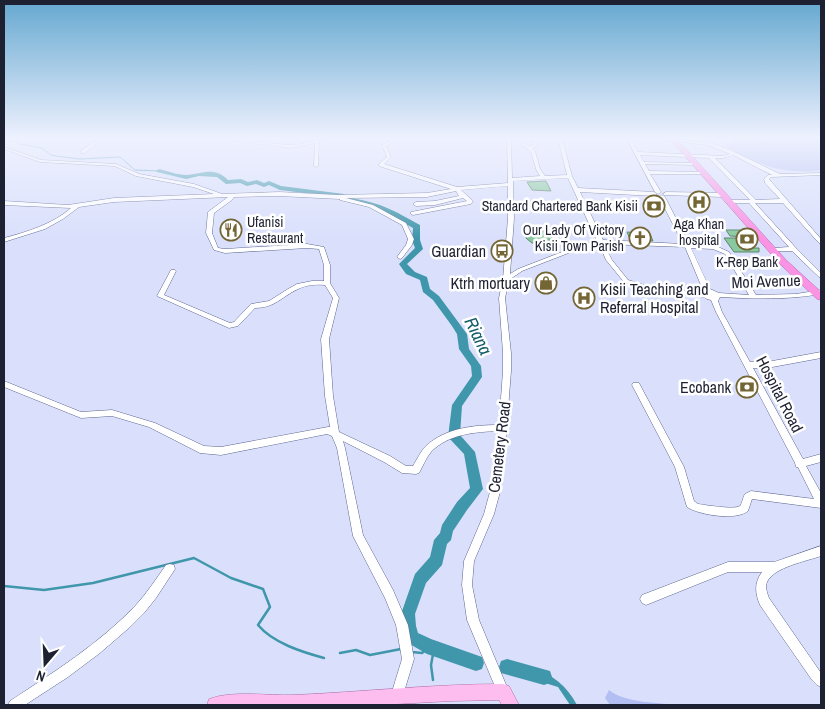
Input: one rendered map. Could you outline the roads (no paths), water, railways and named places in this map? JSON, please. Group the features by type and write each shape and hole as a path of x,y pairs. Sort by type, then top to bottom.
{"highway":[{"path":"704,173 783,262 819,294"}],"main road":[{"path":"215,705 325,703 397,695 507,698"}],"street":[{"path":"131,172 208,189 221,195"},
{"path":"403,172 457,189 469,203 413,214"},
{"name":"Cemetery Road","path":"507,698 473,620 467,585 469,561 489,514 496,488 507,371 502,298 506,279 511,218 510,172"},
{"path":"540,172 543,177"},
{"path":"569,172 609,260 626,281 650,290 706,293 687,246 648,172"},
{"path":"653,172 704,173"},
{"path":"725,172 821,276"},
{"path":"771,172 779,176"},
{"path":"821,174 770,176 766,179 821,242"},
{"path":"4,203 77,206 114,200 221,195 279,194 338,197 427,195 543,177 570,176"},
{"path":"578,190 723,195"},
{"path":"232,195 212,212 208,233 216,249 225,251 320,247 327,265 328,283 336,298 325,339 329,396 358,536 389,594 402,625 408,659 397,695"},
{"path":"416,204 435,204 461,197 462,195"},
{"path":"338,197 347,202 371,206 404,224 410,239 409,245 400,257"},
{"path":"731,202 784,201"},
{"path":"4,240 44,226 68,214 77,206"},
{"path":"506,279 520,270 582,246 601,242 714,247 727,253 754,297"},
{"path":"772,250 794,249"},
{"path":"173,271 160,296 229,326 236,324 253,306 270,304 291,290 303,285 328,283"},
{"name":"Moi Avenue","path":"706,293 713,292 716,297 819,294"},
{"name":"Hospital Road","path":"716,297 719,312 821,503"},
{"path":"748,365 767,365 821,355"},
{"path":"4,384 81,415 112,414 135,419 209,452 325,430 335,432 405,470 411,471 416,470 430,447 437,442 470,431 502,428"},
{"path":"636,385 679,467 688,501 696,508 730,512 741,511 745,508 748,496 751,495 821,503"},
{"path":"799,464 821,458"},
{"path":"646,599 680,588 728,567 774,566 821,551"},
{"path":"774,566 761,580 760,588 764,601 821,681"},
{"path":"14,705 54,679 114,634 142,608 170,569"}],"waterway":[{"name":"Riana","path":"164,172 186,177 199,174 219,175 226,182 241,181 247,184 257,182 264,185 269,183 280,188 344,196"},
{"name":"Riana","path":"350,200 370,203 391,212 417,227 416,240 419,249 403,264 404,267 409,272 424,279 426,290 436,298 462,334 464,349 476,366 477,377 457,405 454,437 469,452 477,489 462,506 447,529 446,536 441,540 438,549 437,560 420,579 408,614 408,627 413,638 427,646 476,663"},
{"path":"4,586 44,590 93,583 194,558 231,578 263,589 270,607 258,625 280,642 297,650 324,658"},
{"path":"412,652 422,653 429,647"},
{"path":"340,653 356,650 370,655 401,649"},
{"path":"433,680 431,665 434,649"},
{"name":"Riana","path":"507,667 544,677"}],"place":[{"name":"Aga Khan hospital","path":"699,202"},
{"name":"Standard Chartered Bank Kisii","path":"654,206"},
{"name":"Ufanisi Restaurant","path":"231,230"},
{"name":"Our Lady Of Victory Kisii Town Parish","path":"640,238"},
{"name":"K-Rep Bank","path":"747,239"},
{"name":"Guardian","path":"502,251"},
{"name":"Ktrh mortuary","path":"546,283"},
{"name":"Kisii Teaching and Referral Hospital","path":"584,298"},
{"name":"Ecobank","path":"747,387"}]}
